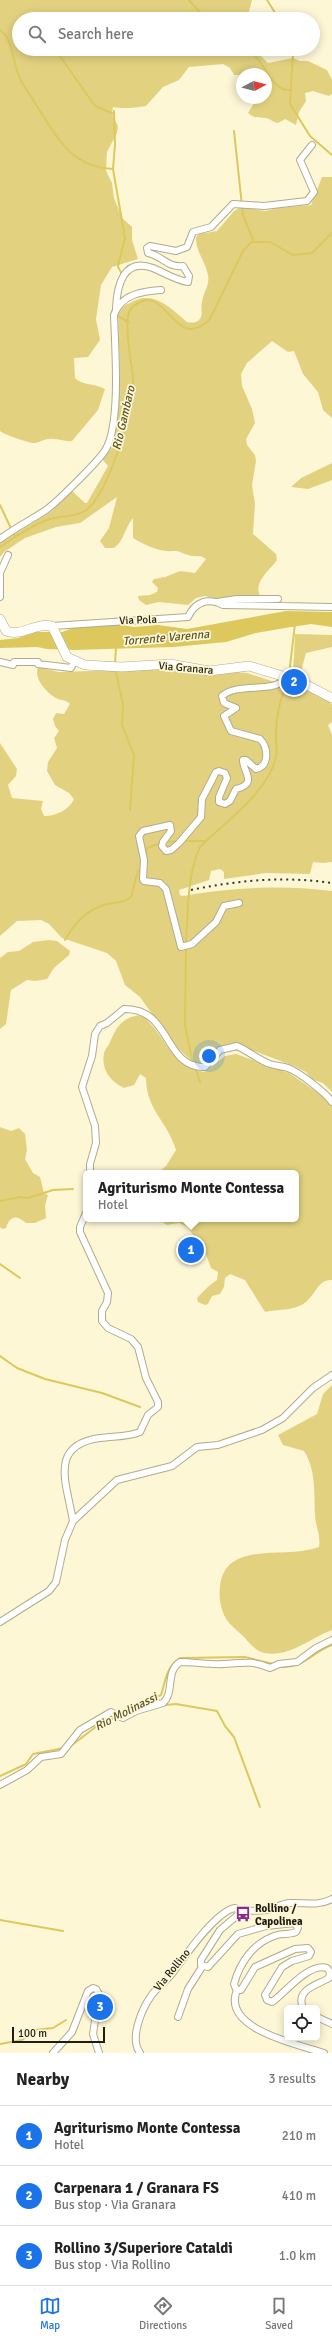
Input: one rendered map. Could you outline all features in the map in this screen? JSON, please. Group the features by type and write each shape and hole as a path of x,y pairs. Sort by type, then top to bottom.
{"street":[{"path":"0,539 15,527 47,509 106,449 112,429 115,394 114,315 120,280 128,270 137,266 152,268 167,276 188,282 189,276 183,266 174,268 158,255 148,253 147,248 150,246 176,251 187,247 193,232 211,227 234,204 264,206 307,201 314,192 300,160 312,145"},
{"path":"116,308 133,295 148,290 161,290"},
{"path":"0,597 0,573 8,555"},
{"name":"Via Pola","path":"217,602 237,599 278,599"},
{"name":"Via Pola","path":"54,627 188,617 191,610 200,603 208,600 223,605 332,607"},
{"path":"0,619 6,630 12,633 24,632 47,624 54,627 63,652 74,662 71,668 64,669 38,664 38,662 14,662 13,664 0,662"},
{"name":"Via Granara","path":"74,662 85,665 122,667 170,664 209,671 249,666 332,693"},
{"path":"239,903 224,906 216,922 192,944 187,947 179,946 166,889 160,883 144,881 143,879 144,860 139,836 143,831 170,825 171,831 162,842 162,846 166,851 172,850 191,831 201,817 202,799 216,772 219,771 225,773 227,778 219,797 219,802 225,804 230,801 236,790 241,788 248,780 248,773 243,760 246,760 256,769 264,764 266,756 263,742 231,731 224,716 236,708 224,703 222,696 226,692 244,688 275,686 282,683 286,677"},
{"path":"322,691 332,698"},
{"path":"90,1170 90,1164 96,1143 95,1126 82,1087 92,1056 95,1034 100,1026 108,1023 124,1009 144,1011 151,1016 176,1053 196,1067 205,1067 220,1050 237,1046 269,1064 287,1067 298,1072 311,1084 323,1091 332,1102"},
{"path":"73,1521 65,1470 71,1449 79,1443 88,1440 132,1435 140,1432 148,1415 158,1407 158,1402 146,1378 138,1347 131,1339 108,1328 102,1321 102,1311 107,1302 108,1293 80,1232 80,1227 83,1220"},
{"path":"0,1622 48,1592 56,1582 65,1540 73,1521 117,1480 172,1466 193,1448 218,1445 262,1430 283,1418 313,1388 332,1375"},
{"path":"0,1785 27,1770 41,1757 62,1752 80,1730 111,1712 119,1715 159,1705 167,1700 171,1673 180,1662 225,1664 244,1661 258,1663 270,1668 279,1664 297,1662 316,1648 332,1640"},
{"name":"Via Rollino","path":"140,2053 136,2045 136,2035 144,2008 152,1995 174,1972 182,1956 224,1912 232,1908 240,1911 269,1910 289,1903 313,1905 332,1899"},
{"name":"Via Rollino","path":"178,2018 188,1989 202,1967 201,1960 220,1930 239,1914 240,1911"},
{"name":"Via Rollino","path":"202,1967 208,1968 238,1934 272,1925 292,1922 296,1924 298,1929 294,1933 276,1935 266,1940 249,1954 240,1966 234,1983 235,1988 238,1990"},
{"path":"302,2005 301,2001 303,1994 315,1984 329,1978 330,1972 327,1968 322,1968 303,1976 272,2002 266,2000 265,1996 282,1967 292,1961 310,1956 311,1952 308,1948 295,1949 255,1966 245,1980 243,1987 238,1990 234,1998 236,2010 246,2023 272,2036 324,2053"},
{"path":"53,2053 72,2032 88,1991 93,1988 96,1989 99,1994 94,2034 99,2053"},
{"path":"320,2018 332,2024"}],"shaded area":[{"path":"0,0 252,0 249,12 12,12 12,56 261,56 268,63 293,58 300,61 308,61 327,70 332,80 332,94 329,96 313,91 305,93 306,101 299,112 296,125 285,119 278,123 266,118 255,117 248,113 254,104 272,104 272,68 236,68 236,75 234,75 230,68 223,64 189,67 179,80 163,87 146,106 129,108 113,107 112,114 118,126 117,133 107,152 106,171 112,183 114,198 122,218 132,227 132,240 138,259 112,267 101,285 96,319 100,340 88,357 74,358 75,378 78,381 105,389 98,410 72,441 50,439 32,443 0,431"},
{"path":"322,177 332,177 332,418 323,410 318,392 303,374 294,351 288,352 272,341 247,363 241,374 242,386 252,409 255,423 246,439 247,445 255,455 256,461 252,485 255,504 253,534 276,554 277,560 260,581 258,590 260,595 216,599 205,596 196,598 188,605 159,602 146,605 139,600 138,596 150,595 157,592 158,588 152,582 154,579 165,577 180,571 195,573 206,559 201,556 190,556 178,551 158,549 133,538 133,518 117,545 114,548 105,548 100,541 109,528 117,497 80,523 56,527 25,538 4,552 0,557 0,543 52,511 71,490 85,503 87,503 108,466 102,459 111,449 116,429 120,375 118,312 120,309 138,299 154,299 168,306 187,322 198,321 201,316 208,275 197,248 196,237 199,234 217,231 234,211 241,207 265,211 278,208 311,205"},
{"path":"332,463 332,480 308,489 291,487 301,478"},
{"path":"295,634 332,635 332,647 306,653 300,675 293,675"},
{"path":"38,667 59,672 157,669 206,675 236,672 247,673 275,682 283,688 297,692 306,690 319,694 329,700 332,705 332,722 328,725 332,735 332,862 313,862 310,874 266,873 224,879 224,872 220,869 211,871 209,880 179,890 180,895 183,896 258,888 295,888 332,891 332,1092 323,1083 311,1079 306,1072 294,1066 235,1044 220,1047 202,1062 195,1064 174,1045 140,997 125,985 116,961 107,953 62,938 49,924 41,920 17,921 0,936 0,743 17,769 16,776 8,785 12,798 43,801 41,809 44,816 62,812 72,803 74,799 69,793 55,785 47,771 48,762 57,748 54,738 59,731 55,726 53,719 56,713 64,714 70,704 67,701 56,698 45,689 37,676"},
{"path":"49,940 57,941 70,951 69,955 54,968 47,979 35,981 27,980 11,990 6,1024 0,1029 0,958 8,952 19,951 33,942"},
{"path":"141,1015 150,1023 175,1057 183,1064 193,1069 205,1072 225,1056 236,1054 289,1073 327,1099 332,1107 332,1280 328,1280 320,1284 310,1298 298,1307 265,1312 245,1280 230,1274 225,1278 224,1287 220,1294 212,1296 208,1304 205,1305 198,1302 197,1298 217,1280 218,1272 211,1268 204,1249 187,1227 179,1223 167,1225 162,1222 299,1222 299,1170 161,1170 166,1166 176,1150 168,1131 153,1107 147,1089 146,1078 140,1074 134,1085 124,1088 111,1078 105,1070 104,1065 103,1059 105,1052 115,1031 121,1023 134,1016"},
{"path":"0,1127 11,1131 19,1128 25,1134 27,1150 25,1159 33,1173 40,1177 44,1193 48,1195 45,1206 46,1218 35,1223 26,1223 20,1219 14,1218 10,1221 6,1228 2,1229 0,1227"},
{"path":"332,1385 332,1630 291,1650 273,1654 264,1653 253,1647 224,1615 220,1602 221,1579 228,1567 242,1557 263,1553 308,1550 319,1547 319,1538 315,1518 314,1481 311,1466 304,1451 283,1445 278,1435 317,1414 323,1394"}],"water":[{"name":"Torrente Varenna","path":"286,611 332,612 332,627 311,624 256,633 226,642 173,647 73,650 37,647 0,648 0,640 18,638 36,632 62,632 78,626 116,624 134,627 158,625 187,629"}],"waterway":[{"path":"189,0 200,12"},
{"path":"267,0 275,12"},
{"path":"0,30 4,33 12,50"},
{"path":"13,56 16,69 22,82 50,127 65,147 85,162 98,167 113,169"},
{"path":"60,56 95,106 114,114"},
{"path":"255,56 276,85 285,90 291,90"},
{"path":"293,56 290,104 310,136 332,155"},
{"path":"114,111 115,144 113,169 125,238 118,267 122,274"},
{"path":"234,131 243,215 254,242"},
{"name":"Rio Gambaro","path":"0,547 41,522 52,518 76,515 85,511 94,502 103,488 111,470 125,429 132,392 133,379 127,324 128,316 132,307 142,301 151,301 159,305 181,325 189,329 199,327 210,319 243,251 251,242 270,242 293,255 312,253 332,233"},
{"path":"119,317 129,322"},
{"path":"0,505 15,537"},
{"path":"291,675 290,666 295,624"},
{"path":"115,664 116,647"},
{"path":"115,668 123,704 122,725 134,755 130,810"},
{"path":"186,943 190,882 200,847 245,806 265,782 272,769 277,753 276,728 279,707 283,693 289,681"},
{"path":"165,842 179,841"},
{"path":"183,841 205,841"},
{"path":"146,859 147,848 161,843"},
{"path":"65,940 76,924 89,912 105,905 124,901 131,897 138,871 141,869"},
{"path":"186,948 185,1025 191,1055 200,1082"},
{"path":"0,1201 20,1197 28,1198 53,1190 73,1189"},
{"path":"0,1264 20,1278"},
{"path":"0,1356 17,1368 45,1379 102,1393 140,1407"},
{"name":"Rio Molinassi","path":"281,1667 289,1667 302,1663 332,1645"},
{"name":"Rio Molinassi","path":"120,1715 161,1695 169,1670 180,1658 245,1657 273,1664"},
{"path":"156,1698 166,1705 176,1704 217,1711 225,1726 234,1737 260,1807"},
{"name":"Rio Molinassi","path":"68,1748 97,1726 116,1717"},
{"name":"Rio Molinassi","path":"0,1776 26,1764 33,1754 64,1748"},
{"path":"0,1920 63,1931"},
{"path":"0,2044 22,2040 35,2030 53,2028 66,2020"}],"railway":[{"path":"191,890 262,880 296,880 332,883"}],"place":[{"name":"Carpenara 1 / Granara FS","path":"294,682"},
{"name":"Agriturismo Monte Contessa","path":"191,1250"},
{"name":"Rollino / Capolinea","path":"243,1914"},
{"name":"Rollino 3/Superiore Cataldi","path":"100,2007"}]}
